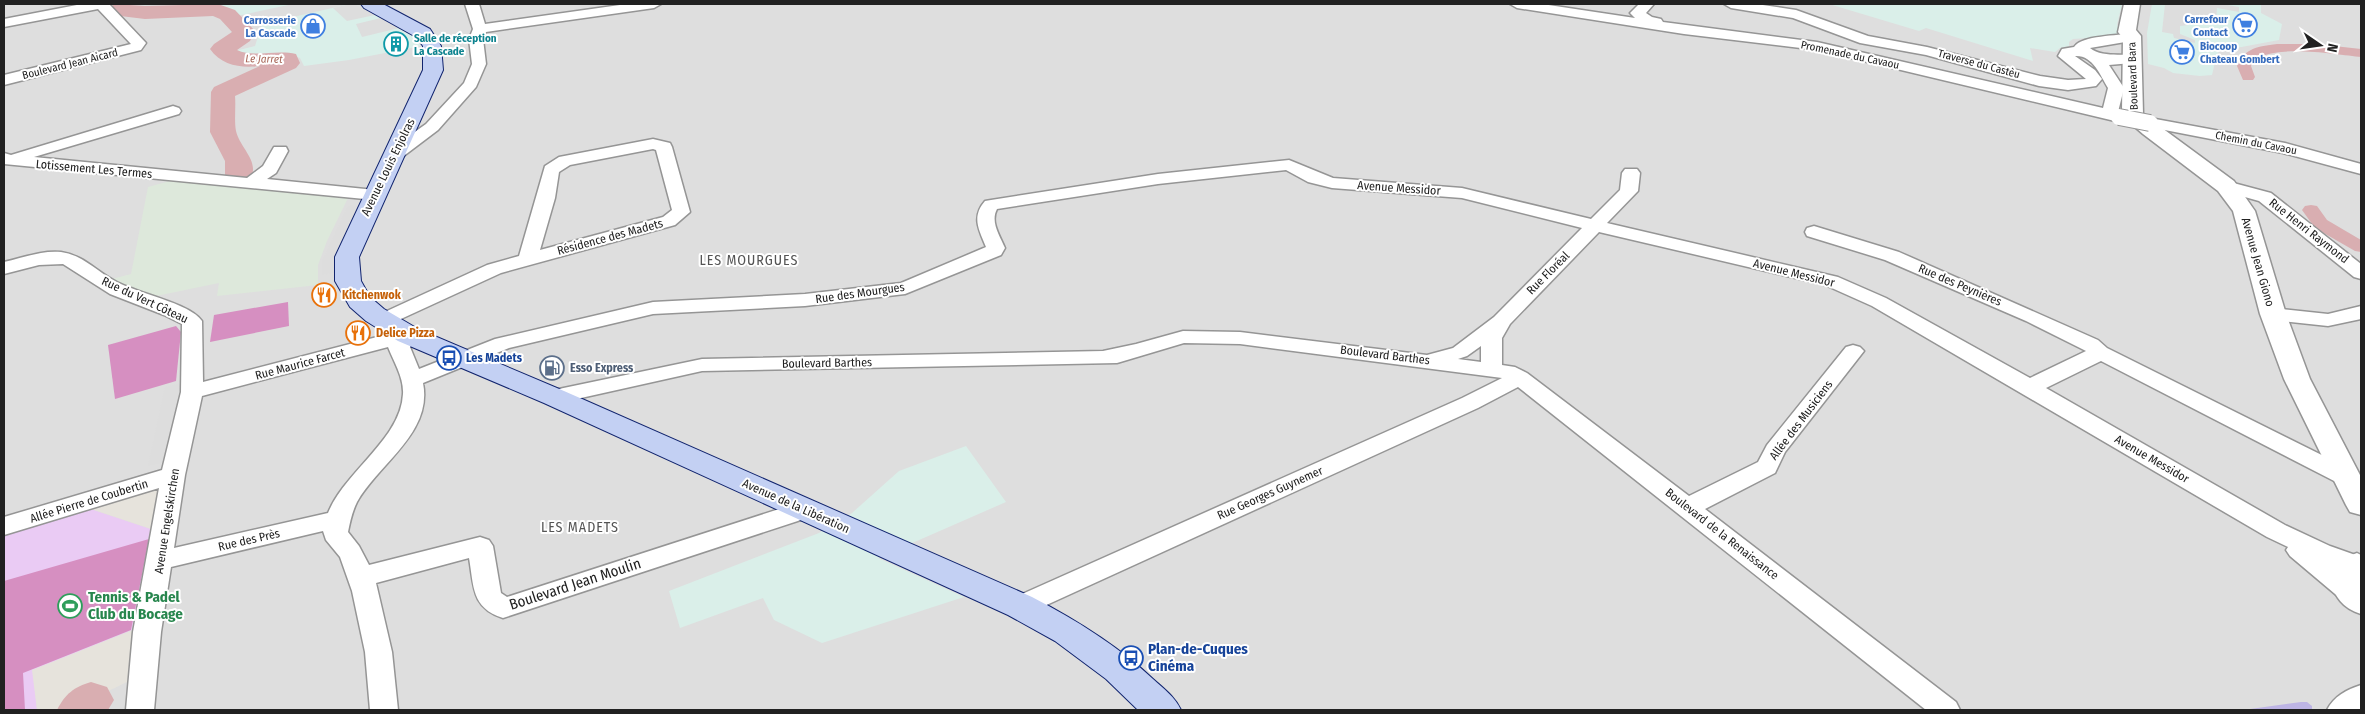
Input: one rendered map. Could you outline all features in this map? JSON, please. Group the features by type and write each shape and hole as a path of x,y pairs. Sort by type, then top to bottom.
{"main road":[{"name":"Avenue Louis Enjolras","path":"370,4 423,34 432,46 433,70 346,258 348,281 359,301 396,327"},
{"name":"Avenue de la Libération","path":"396,327 1020,606 1067,631 1119,669 1162,710"}],"street":[{"path":"4,23 101,4"},
{"name":"Boulevard Jean Aicard","path":"4,80 136,47 139,43 101,4"},
{"path":"395,154 432,127 471,84 480,64 476,39 480,29 472,4"},
{"path":"480,29 654,4"},
{"name":"Promenade du Cavaou","path":"1517,4 1684,30 1817,46 2129,118"},
{"path":"1647,4 1636,13 1648,21 1774,37 1787,35 1807,18"},
{"name":"Traverse du Castèu","path":"1731,4 1796,14 1865,40 1927,51 2055,84 2091,83 2094,79 2090,74 2065,56 2067,52 2072,50 2083,51"},
{"name":"Boulevard Bara","path":"2132,4 2127,32 2132,36"},
{"name":"Boulevard Bara","path":"2132,36 2137,34 2142,4"},
{"path":"2132,36 2113,41 2091,42 2081,47 2083,51 2101,59 2120,61 2132,59"},
{"name":"Boulevard Bara","path":"2129,118 2132,105 2132,36"},
{"path":"2101,59 2100,62 2116,88 2129,118"},
{"name":"Lotissement Les Termes","path":"5,160 173,110"},
{"name":"Chemin du Cavaou","path":"2129,118 2285,148 2361,169"},
{"name":"Avenue Jean Giono","path":"2129,118 2150,130 2226,186 2244,211 2273,314 2297,379 2354,480 2361,506"},
{"name":"Résidence des Madets","path":"396,327 494,269 669,221 681,212 664,146 643,145 566,161 557,165 551,170 546,198 528,259"},
{"path":"251,183 270,170 280,151"},
{"name":"Lotissement Les Termes","path":"5,160 374,195"},
{"name":"Avenue Messidor","path":"1289,165 1314,178 1332,183 1462,192 1595,226 1831,281 1879,302 2276,530 2358,581"},
{"name":"Rue des Mourgues","path":"463,358 502,344 652,308 805,300 905,288 994,250 996,248 984,216 985,210 991,205 1158,179 1289,165"},
{"name":"Rue Floréal","path":"1431,361 1460,352 1501,321 1628,191 1631,173"},
{"name":"Rue Henri Raymond","path":"2226,186 2265,197 2360,270"},
{"name":"Rue des Peynières","path":"1814,232 1892,256 2033,317 2091,344 2100,352 2354,480"},
{"name":"Rue du Vert Côteau","path":"4,268 46,258 62,258 75,262 107,285 185,316 192,321 192,392"},
{"path":"2273,314 2314,320 2342,318 2361,312"},
{"name":"Rue Floréal","path":"1491,368 1492,338 1501,321"},
{"path":"384,710 378,653 368,602 352,554 335,534 338,519 355,487 404,426 414,396 412,380 399,347 396,327"},
{"name":"Rue Maurice Farcet","path":"192,392 396,327"},
{"name":"Boulevard Barthes","path":"554,397 702,365 1143,356 1188,348 1278,342 1491,368"},
{"name":"Allée des Musiciens","path":"1688,507 1767,466 1775,450 1853,351"},
{"path":"2027,388 2100,352"},
{"path":"412,380 463,358"},
{"name":"Boulevard de la Renaissance","path":"1491,368 1507,372 1519,378 1688,507 1946,710"},
{"name":"Rue Georges Guynemer","path":"1020,606 1461,408 1519,378"},
{"name":"Avenue Engelskirchen","path":"140,710 147,632 173,475 192,392"},
{"name":"Allée Pierre de Coubertin","path":"4,526 173,475"},
{"name":"Boulevard Jean Moulin","path":"360,578 398,566 480,546 489,598 503,608 804,510"},
{"name":"Rue des Près","path":"160,560 338,519"},
{"path":"2345,710 2361,699"}],"shaded area":[{"path":"4,4 2361,4 2361,710 4,710"},
{"path":"216,4 293,4 237,16 219,8"},
{"path":"355,4 413,36 421,46 349,60 304,66 300,58 287,54 243,56 235,51 255,46 262,24"},
{"path":"355,4 375,15 347,21 333,8"},
{"path":"1829,4 2122,4 2117,25 2120,27 2118,34 2107,37 2073,39 2069,42 2069,46 2060,48 2055,52 2030,48 2033,61 1926,28 1919,31"},
{"path":"2152,4 2261,4 2261,13 2282,24 2279,40 2220,51 2217,54 2212,75 2200,76 2173,73 2164,68 2148,64 2147,33"},
{"path":"2165,4 2222,4 2239,7 2239,12 2217,8 2216,22 2180,26 2180,34 2195,40 2195,43 2174,38 2173,34 2162,32"},
{"path":"381,18 399,28 362,37 356,24"},
{"path":"170,181 348,198 327,241 318,265 318,285 217,296 219,283 156,296 108,280 131,274 148,187"},
{"path":"370,204 346,270 322,275 322,262 348,206"},
{"path":"288,302 289,326 210,342 214,315"},
{"path":"176,326 181,332 176,381 115,399 108,345"},
{"path":"193,380 177,459 148,466 165,387"},
{"path":"966,446 1006,502 878,558 964,597 822,643 774,620 763,598 680,628 669,591 819,533 852,513 899,471"},
{"path":"149,489 161,492 156,527 151,529 91,509 90,506"},
{"name":"Tennis & Padel Club du Bocage","path":"91,509 151,529 132,630 33,670 37,710 4,710 4,536"},
{"name":"Tennis & Padel Club du Bocage","path":"149,539 131,630 23,673 25,710 4,710 4,581"},
{"path":"138,628 129,681 98,696 86,697 62,710 37,710 32,670"},
{"path":"98,696 97,710 62,710 86,697"},
{"path":"2307,702 2312,706 2312,710 2243,710"}],"waterway":[{"name":"Le Jarret","path":"126,4 120,10 145,13 204,9 225,13 244,31 242,36 222,49 229,55 236,59 244,60 288,59 288,63 223,92 223,132 239,161 239,175"},
{"path":"2248,77 2244,66 2249,57 2260,51 2296,47 2361,53"},
{"path":"2311,210 2321,224 2361,247"},
{"name":"Le Jarret","path":"80,710 91,700"}],"place":[{"name":"Carrefour Contact","path":"2245,25"},
{"name":"Carrosserie La Cascade","path":"313,26"},
{"name":"Salle de réception La Cascade","path":"396,44"},
{"name":"Biocoop Chateau Gombert","path":"2182,52"},
{"name":"Kitchenwok","path":"324,295"},
{"name":"Delice Pizza","path":"358,333"},
{"name":"Les Madets","path":"449,358"},
{"name":"Esso Express","path":"552,368"},
{"name":"Tennis & Padel Club du Bocage","path":"70,606"},
{"name":"Plan-de-Cuques Cinéma","path":"1131,658"}],"district":[{"name":"LES MOURGUES","path":"749,260"},
{"name":"LES MADETS","path":"580,527"}]}
